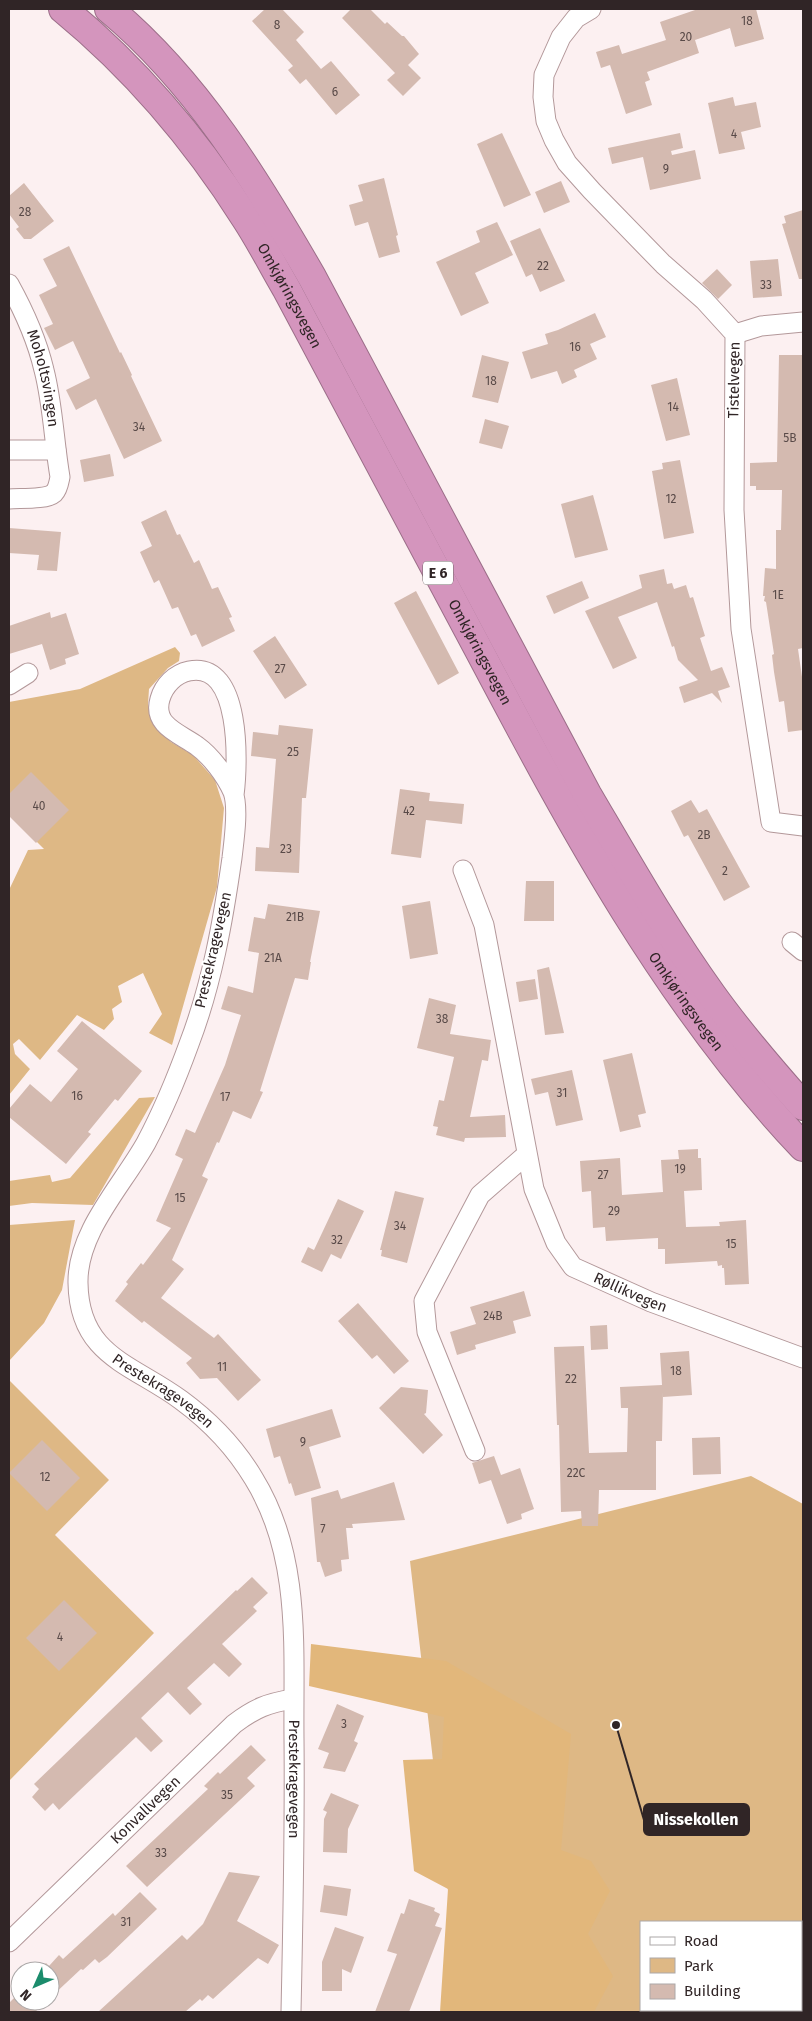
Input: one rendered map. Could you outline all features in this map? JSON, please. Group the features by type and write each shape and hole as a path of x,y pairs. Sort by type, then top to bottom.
{"highway":[{"name":"Omkjøringsvegen","path":"63,9 99,38 152,93 203,156 247,221 286,288 517,723 607,884 645,943 731,1064 803,1147"},
{"name":"Omkjøringsvegen","path":"109,9 176,75 229,142 271,206 312,277 587,794 630,867 711,994 757,1055 803,1106"}],"street":[{"name":"Tistelvegen","path":"583,13 560,37 544,75 543,97 546,121 567,164 662,264 704,300 735,334 734,510 741,628 771,822 803,826"},
{"name":"Moholtsvingen","path":"9,284 30,326 44,370 52,410 60,477 59,485 54,492 45,496 9,498"},
{"path":"735,334 761,326 803,322"},
{"path":"9,450 56,450"},
{"name":"Prestekragevegen","path":"234,795 211,759 199,747 170,730 161,716 159,708 164,689 169,682 184,672 202,671 218,681 226,694 231,710 236,740 235,833 219,936 206,992 190,1043 168,1098 146,1142 84,1245 78,1276 78,1297 87,1327 93,1338 103,1349 118,1361 179,1398 206,1420 238,1455 256,1482 278,1533 287,1564 294,1627 295,1832 291,2012"},
{"path":"9,685 28,673"},
{"name":"Røllikvegen","path":"463,870 484,924 526,1155 534,1189 556,1243 573,1267 652,1302 803,1358"},
{"path":"475,1452 427,1332 424,1301 480,1194 526,1155"},
{"name":"Konvallvegen","path":"9,1942 234,1724 260,1706 293,1699"}],"green space":[{"path":"175,647 180,653 179,661 168,668 149,689 148,704 154,724 171,742 193,755 215,780 224,808 217,887 172,1045 149,1033 162,1014 143,973 118,986 122,1002 112,1009 114,1019 104,1030 77,1015 40,1060 19,1039 13,1044 15,1054 30,1069 9,1095 9,890 28,850 44,849 9,814 9,702 80,689"},
{"path":"155,1097 93,1205 32,1203 9,1206 9,1181 50,1175 52,1182 70,1178 139,1098"},
{"path":"75,1220 62,1290 44,1323 9,1361 9,1225"},
{"path":"9,1380 109,1480 55,1535 154,1633 9,1781"},
{"path":"751,1476 803,1504 803,2012 462,2012 410,1561"}],"shaded area":[{"path":"311,1644 446,1661 571,1734 561,1850 591,1861 610,1891 588,1934 613,1976 594,2012 440,2012 448,1889 414,1871 403,1760 442,1759 444,1717 309,1686"}],"building":[{"path":"265,9 282,9 304,32 296,40 321,69 331,61 360,95 336,115 306,79 300,84 288,70 293,66 252,21"},
{"path":"351,9 370,9 385,24 387,22 404,36 419,54 408,65 421,78 403,96 387,80 395,73 342,18"},
{"path":"698,9 756,9 764,39 735,47 730,28 695,40 699,53 647,72 650,80 645,82 652,105 626,114 610,65 601,68 596,52 619,45 622,54 666,40 660,22"},
{"path":"733,97 735,106 756,102 761,127 741,132 745,149 719,154 708,103"},
{"path":"502,133 531,195 504,207 477,144"},
{"path":"680,133 683,148 671,151 672,155 695,150 701,179 650,190 643,157 612,164 608,148"},
{"path":"384,178 398,235 396,236 400,252 379,258 368,222 355,226 349,205 363,201 358,185"},
{"path":"561,181 570,202 544,213 535,192"},
{"path":"24,183 54,221 31,239 24,239 16,229 19,227 9,214 9,196"},
{"path":"803,210 803,279 799,279 782,224 786,223 784,216"},
{"path":"497,222 513,255 475,273 489,303 461,316 436,262 480,242 476,231"},
{"path":"540,228 565,281 540,292 532,274 526,277 510,241"},
{"path":"69,246 162,441 124,459 96,399 76,410 66,390 90,378 73,341 55,350 44,328 53,324 39,295 57,286 43,259"},
{"path":"778,259 782,296 753,298 750,261"},
{"path":"717,269 732,285 718,299 702,283"},
{"path":"595,313 606,337 590,344 597,359 574,370 577,377 562,384 557,371 531,379 522,352 548,344 545,334"},
{"path":"482,355 509,362 498,403 472,397"},
{"path":"779,355 803,355 803,648 798,649 803,684 803,730 788,732 784,701 779,702 772,655 774,654 766,602 764,601 765,596 763,596 765,568 776,569 776,530 781,530 782,490 756,490 756,486 750,486 750,463 777,462"},
{"path":"677,378 690,435 666,441 651,385"},
{"path":"485,419 509,426 502,449 479,443"},
{"path":"110,454 114,476 84,482 80,460"},
{"path":"680,460 694,533 664,539 652,471 663,469 662,463"},
{"path":"593,495 608,550 575,558 561,504"},
{"path":"166,510 177,535 180,534 194,563 199,560 212,589 218,587 232,617 229,618 235,631 202,647 196,634 191,636 178,607 172,609 159,580 154,583 140,552 152,546 141,522"},
{"path":"9,528 61,532 57,571 37,570 39,555 9,553"},
{"path":"664,569 667,584 672,583 674,589 686,585 690,598 693,597 705,636 700,638 711,671 722,667 730,687 718,691 722,703 712,693 684,703 679,687 698,680 678,660 657,602 618,617 637,658 613,669 585,611 642,588 639,575"},
{"path":"582,581 589,598 554,614 546,596"},
{"path":"416,591 459,673 438,685 394,603"},
{"path":"50,612 51,618 66,613 79,654 65,659 66,664 50,670 42,644 9,654 9,626"},
{"path":"275,636 307,685 285,699 253,651"},
{"path":"279,725 313,729 306,798 302,798 299,873 255,871 256,847 269,848 276,759 251,756 253,732 278,735"},
{"path":"31,772 69,810 36,843 9,816 9,794"},
{"path":"400,789 430,793 429,801 464,804 462,824 426,820 421,858 391,854"},
{"path":"691,800 699,813 707,809 750,887 724,901 688,835 684,837 671,811"},
{"path":"526,881 554,881 554,921 524,921"},
{"path":"430,901 438,954 410,959 402,906"},
{"path":"268,904 320,911 308,980 295,978 260,1091 263,1092 251,1119 233,1111 219,1143 217,1142 202,1176 208,1179 172,1260 184,1269 161,1298 214,1338 218,1334 261,1380 238,1401 217,1378 200,1379 186,1363 192,1358 144,1321 142,1323 115,1301 128,1284 126,1282 141,1263 143,1265 171,1228 156,1221 183,1159 175,1155 186,1129 195,1133 225,1065 241,1015 221,1009 228,986 253,993 259,953 248,951 254,917 265,919"},
{"path":"549,967 564,1033 545,1035 537,970"},
{"path":"535,979 538,999 519,1002 516,982"},
{"path":"429,998 456,1005 450,1034 491,1040 488,1061 482,1060 470,1117 505,1115 506,1137 465,1138 464,1142 436,1135 438,1127 433,1126 439,1100 444,1101 454,1057 417,1048"},
{"path":"82,1021 142,1071 118,1101 115,1099 88,1132 91,1134 66,1164 9,1117 9,1109 30,1084 51,1102 78,1069 57,1051"},
{"path":"632,1053 646,1113 638,1115 641,1127 620,1132 603,1060"},
{"path":"572,1070 583,1120 556,1126 548,1092 535,1095 531,1079"},
{"path":"698,1149 698,1158 701,1158 702,1190 684,1191 686,1227 720,1226 719,1222 746,1220 749,1284 725,1285 724,1268 722,1268 722,1265 718,1266 717,1261 665,1264 665,1249 658,1249 658,1238 606,1241 605,1227 593,1228 591,1191 582,1192 580,1161 620,1158 622,1195 663,1192 661,1160 679,1159 678,1150"},
{"path":"395,1191 424,1198 407,1263 381,1256 382,1250 380,1250"},
{"path":"338,1199 364,1211 341,1259 331,1254 322,1272 301,1262 308,1247 314,1250"},
{"path":"524,1291 531,1316 513,1321 516,1333 475,1345 476,1349 457,1355 450,1332 476,1324 470,1307"},
{"path":"358,1303 409,1361 394,1374 377,1355 372,1359 338,1321"},
{"path":"607,1325 608,1349 591,1350 590,1326"},
{"path":"584,1346 589,1453 627,1452 628,1408 621,1408 620,1387 662,1385 660,1353 689,1351 692,1395 663,1397 663,1392 662,1441 656,1441 656,1490 599,1490 598,1526 582,1526 581,1511 561,1512 559,1425 557,1425 554,1347"},
{"path":"401,1387 428,1390 426,1413 424,1414 443,1435 423,1454 379,1408"},
{"path":"332,1409 341,1437 309,1447 321,1488 295,1496 280,1456 274,1458 266,1429"},
{"path":"720,1437 721,1474 693,1475 692,1438"},
{"path":"42,1440 80,1478 47,1511 9,1473"},
{"path":"494,1456 501,1475 520,1468 534,1509 521,1514 522,1519 507,1524 491,1480 479,1484 472,1463"},
{"path":"394,1482 405,1520 352,1524 353,1528 346,1528 349,1559 341,1560 342,1571 325,1577 320,1562 317,1562 311,1498 338,1490 341,1499"},
{"path":"252,1577 268,1593 253,1607 257,1611 222,1644 242,1664 229,1677 214,1663 187,1688 202,1704 190,1715 168,1692 141,1718 163,1741 151,1752 136,1737 59,1810 53,1803 45,1811 32,1797 39,1789 34,1784 236,1590"},
{"path":"64,1600 97,1633 59,1671 26,1638"},
{"path":"337,1704 364,1716 354,1741 358,1743 345,1772 323,1768 329,1753 318,1749"},
{"path":"251,1745 266,1760 247,1778 255,1786 147,1887 126,1866 208,1789 204,1786 218,1772 220,1774"},
{"path":"331,1793 359,1805 348,1829 347,1853 323,1852 324,1819 327,1812 323,1810"},
{"path":"229,1872 260,1876 237,1921 279,1945 268,1964 258,1958 213,1999 208,1995 202,2001 200,1999 185,2012 98,2012 182,1935 187,1940 203,1924"},
{"path":"324,1885 351,1889 347,1916 320,1912"},
{"path":"140,1892 157,1909 107,1957 99,1963 95,1959 60,1989 60,1961 54,1961 59,1955 63,1959 113,1913 115,1916"},
{"path":"409,1899 435,1908 434,1911 440,1914 435,1926 442,1928 409,2012 375,2012 397,1954 387,1951 401,1913 404,1914"},
{"path":"335,1927 364,1937 351,1973 342,1969 342,1991 322,1991 322,1962"},
{"path":"9,2003 10,2011 36,2011 9,2012"}],"place":[{"name":"Nissekollen","path":"616,1725"}]}
